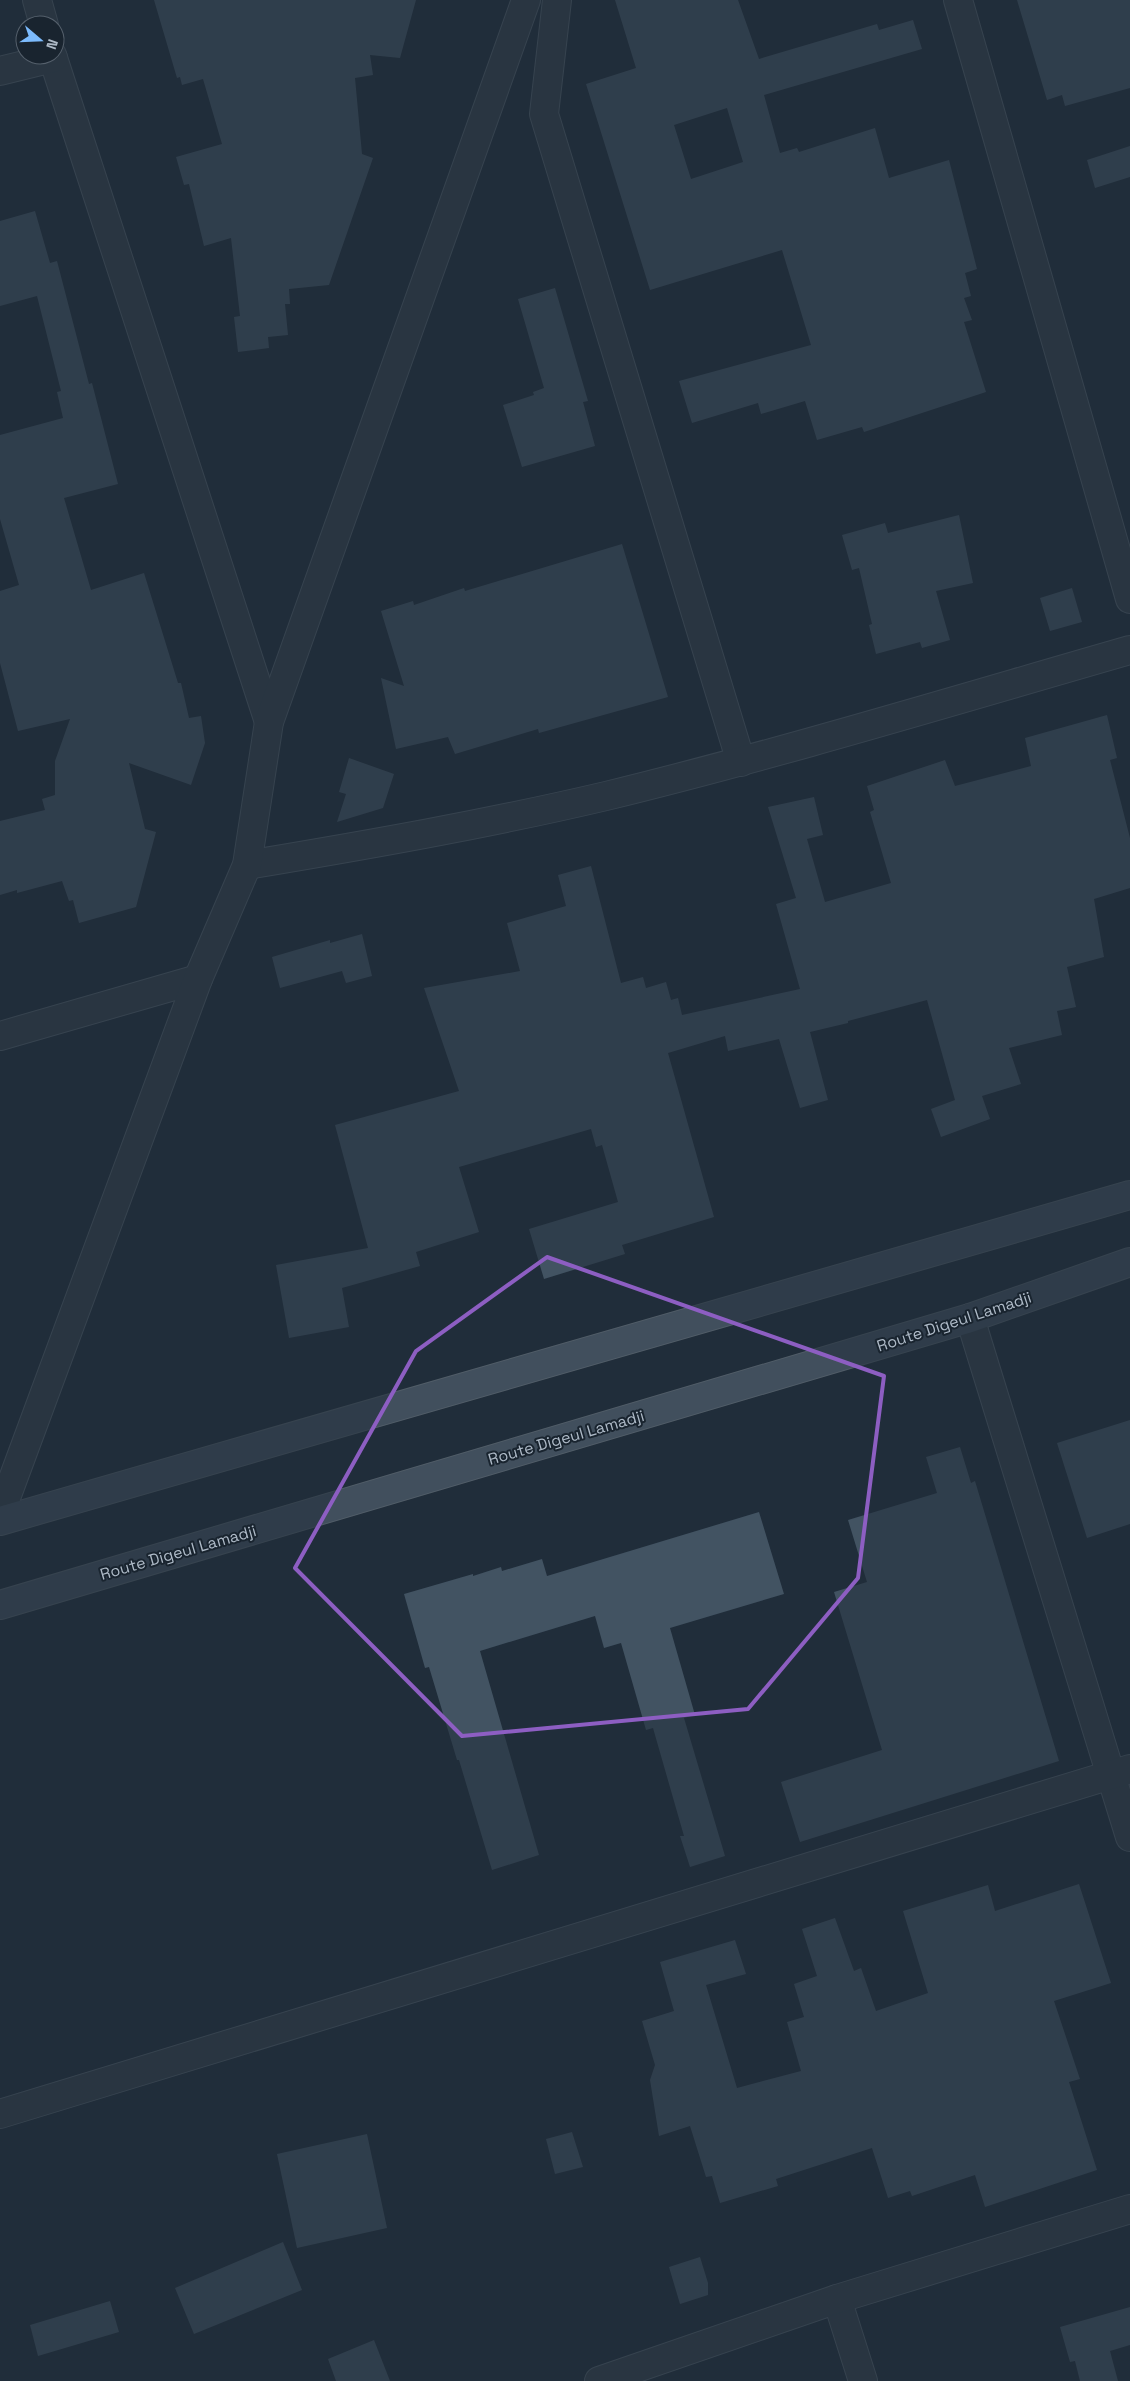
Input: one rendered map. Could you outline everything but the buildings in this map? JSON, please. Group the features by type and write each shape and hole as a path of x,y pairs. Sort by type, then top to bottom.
{"main road":[{"path":"0,1521 1130,1195"},
{"name":"Route Digeul Lamadji","path":"0,1605 970,1318 1130,1262"}],"street":[{"path":"38,0 42,15"},
{"path":"0,1514 198,979 247,865 269,722 526,0"},
{"path":"557,0 544,114 741,762"},
{"path":"958,0 1130,599"},
{"path":"0,71 21,65"},
{"path":"56,65 269,722"},
{"path":"247,865 443,831 604,796 741,762 1130,650"},
{"path":"0,1036 198,979"},
{"path":"970,1318 1120,1772 1130,1837"},
{"path":"0,2114 1120,1772"},
{"path":"599,2381 836,2299 1130,2209"},
{"path":"836,2299 863,2381"}],"highlighted area":[{"path":"547,1257 884,1376 858,1578 748,1709 462,1736 295,1568 416,1351"}]}
